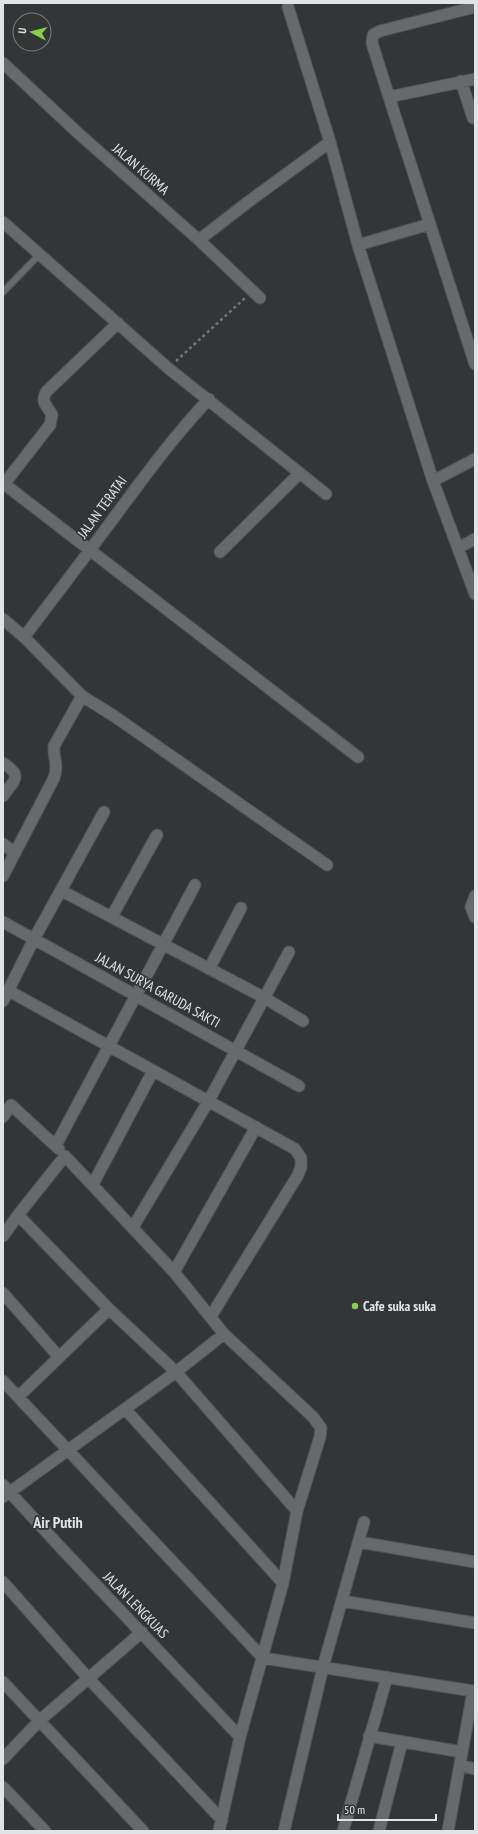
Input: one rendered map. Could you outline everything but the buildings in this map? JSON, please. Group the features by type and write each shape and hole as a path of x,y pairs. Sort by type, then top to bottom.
{"street":[{"path":"475,6 380,31 373,34 372,43 475,364"},
{"path":"288,7 330,142 358,245 433,481 475,594"},
{"name":"JALAN KURMA","path":"3,63 78,133 199,240 256,295"},
{"path":"389,97 475,79"},
{"path":"461,81 474,120"},
{"path":"199,240 330,142"},
{"path":"3,222 168,368 209,399 326,494"},
{"path":"358,245 430,224"},
{"path":"118,323 46,392 43,398 44,403 52,415 50,425 4,483 358,757"},
{"name":"JALAN TERATAI","path":"24,637 146,473 182,427 209,399"},
{"path":"433,481 475,459"},
{"path":"220,552 300,473"},
{"path":"458,548 475,539"},
{"path":"3,620 24,637 82,696 114,716 327,865"},
{"path":"3,876 56,774 57,766 53,753 56,740 82,696"},
{"path":"3,763 16,774 14,780 3,796"},
{"path":"3,1001 34,939 62,891 104,812"},
{"path":"112,916 157,835"},
{"path":"3,844 15,853"},
{"path":"56,1145 195,885"},
{"path":"62,891 112,916 162,945 263,997 303,1021"},
{"path":"475,896 471,907 475,917"},
{"path":"209,969 241,908"},
{"name":"JALAN SURYA GARUDA SAKTI","path":"3,922 235,1049 299,1086"},
{"path":"133,1227 208,1102 263,997 289,952"},
{"path":"9,991 295,1149 301,1158 301,1167 298,1175 211,1316"},
{"path":"93,1184 154,1071"},
{"path":"3,1117 11,1105 56,1145 174,1272 224,1334 312,1417 321,1428 320,1437 298,1511 263,1658 240,1737 220,1826"},
{"path":"174,1272 256,1127"},
{"path":"3,1236 65,1156"},
{"path":"18,1215 109,1309 176,1372 298,1511"},
{"path":"3,1293 59,1357"},
{"path":"18,1397 109,1309"},
{"path":"5,1491 68,1451 176,1372 224,1334"},
{"path":"3,1381 263,1658 474,1691 448,1831"},
{"path":"125,1409 282,1583"},
{"name":"JALAN LENGKUAS","path":"5,1491 142,1632 240,1737"},
{"path":"284,1831 323,1667 364,1522"},
{"path":"359,1542 475,1562"},
{"path":"3,1582 220,1826"},
{"path":"342,1601 475,1623"},
{"path":"3,1759 39,1721 142,1632"},
{"path":"343,1831 387,1677"},
{"path":"3,1682 143,1831"},
{"path":"369,1736 462,1752"},
{"path":"379,1831 402,1742"},
{"path":"460,1765 475,1769"},
{"path":"3,1787 45,1831"}],"lane":[{"path":"3,292 39,255"}],"path":[{"path":"168,368 256,295"}],"place":[{"name":"Cafe suka suka","path":"355,1306"}],"district":[{"name":"Air Putih","path":"58,1522"}]}
